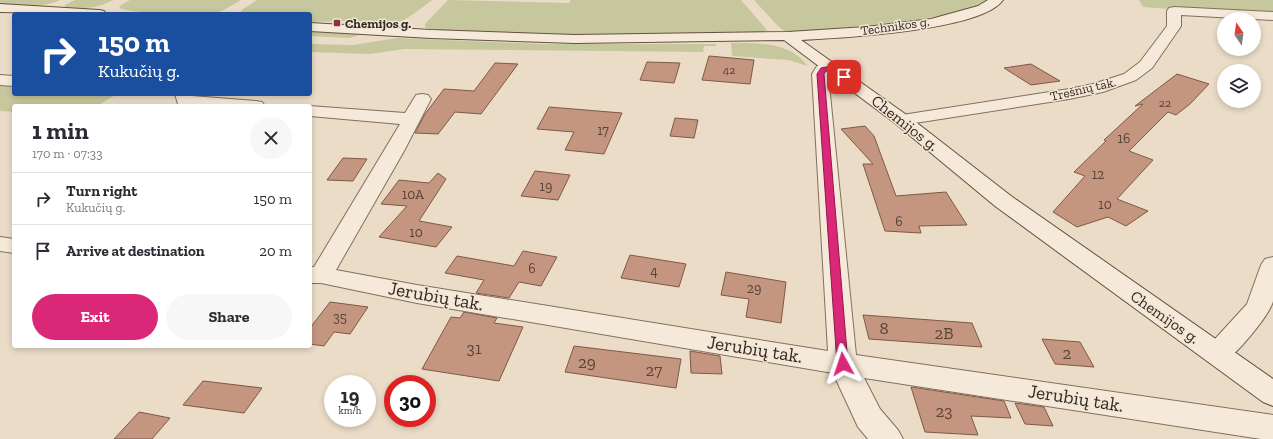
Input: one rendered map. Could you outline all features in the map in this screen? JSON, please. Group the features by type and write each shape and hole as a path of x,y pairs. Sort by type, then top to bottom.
{"street":[{"name":"Technikos g.","path":"788,36 859,31 962,16 985,10 997,0"},
{"path":"0,8 66,12"},
{"name":"Trešnių tak.","path":"902,120 1069,94 1097,88 1130,77 1146,65 1174,26 1174,11 1273,16"},
{"path":"312,27 431,34 575,39 788,36"},
{"name":"Chemijos g.","path":"788,36 902,120 1003,201 1273,394"},
{"path":"832,68 823,69 820,74 843,364 869,418 887,439"},
{"path":"0,80 12,81"},
{"path":"183,96 184,100 232,104"},
{"path":"316,275 394,151 409,119 422,99"},
{"path":"312,111 409,119"},
{"path":"0,244 12,246"},
{"path":"1216,353 1224,348 1258,308 1273,265"},
{"name":"Jerubių tak.","path":"316,275 430,296 843,364 1273,428"}],"green space":[{"path":"0,0 60,0 45,5 30,6 0,3"},
{"path":"75,0 113,0 90,8 65,7 65,5"},
{"path":"130,0 241,0 219,12 146,12 121,9 119,6"},
{"path":"257,0 432,0 405,19 382,25 357,24 361,22 354,21 312,22 312,12 241,12"},
{"path":"448,0 569,3 571,0 741,0 767,30 760,33 584,35 432,30 425,27 425,24"},
{"path":"754,0 986,0 972,8 922,19 785,32"},
{"path":"1139,0 1273,0 1273,20 1261,16 1261,12 1217,12 1143,7"},
{"path":"312,31 359,35 349,38 312,36"},
{"path":"397,38 542,44 716,44 716,46 704,46 703,52 404,49 370,54 312,52 312,44 353,45"},
{"path":"731,43 753,43 783,48 792,52 808,66 788,60 732,56"},
{"path":"0,80 12,81 12,96 114,96 100,104 12,104 12,112 0,111"}],"building":[{"path":"709,56 754,60 750,84 702,80"},
{"path":"647,62 680,63 674,83 640,80"},
{"path":"495,63 518,64 481,114 455,112 438,134 415,133 425,114 444,89 474,91"},
{"path":"1031,64 1060,81 1031,85 1004,68"},
{"path":"1177,74 1209,84 1190,104 1176,115 1168,112 1129,151 1153,160 1117,199 1148,211 1126,226 1108,217 1077,227 1053,212 1085,176 1074,172 1106,141 1104,140 1143,104 1135,106"},
{"path":"549,107 622,113 604,154 565,150 574,132 537,129"},
{"path":"675,118 698,120 694,138 670,136"},
{"path":"865,126 874,136 896,196 946,192 967,225 919,226 921,233 885,231 863,164 873,164 841,129"},
{"path":"343,158 367,159 353,181 327,180"},
{"path":"535,171 570,175 558,200 521,196"},
{"path":"438,173 446,179 419,221 452,227 436,247 379,237 407,206 381,204 399,180 429,183"},
{"path":"523,251 557,257 541,286 519,282 509,298 476,293 484,280 445,273 457,256 514,266"},
{"path":"630,255 686,264 679,287 621,278"},
{"path":"726,272 786,282 781,323 746,317 749,299 721,295"},
{"path":"330,302 368,307 350,334 334,332 324,346 312,344 312,325"},
{"path":"464,312 497,318 494,323 523,327 499,381 422,369 451,317 460,318"},
{"path":"863,315 972,323 982,347 869,339"},
{"path":"1042,339 1080,342 1094,367 1055,364"},
{"path":"574,346 681,359 676,388 565,372"},
{"path":"690,351 720,356 722,374 691,373"},
{"path":"203,381 262,388 244,413 183,405"},
{"path":"911,387 1004,401 1011,418 971,416 978,435 925,432"},
{"path":"1015,403 1044,407 1053,426 1025,424"},
{"path":"139,412 170,418 152,439 114,439"}],"place":[{"name":"Chemijos g.","path":"337,23"}],"route":[{"path":"843,364 820,74 823,69 832,68 844,77"}]}
